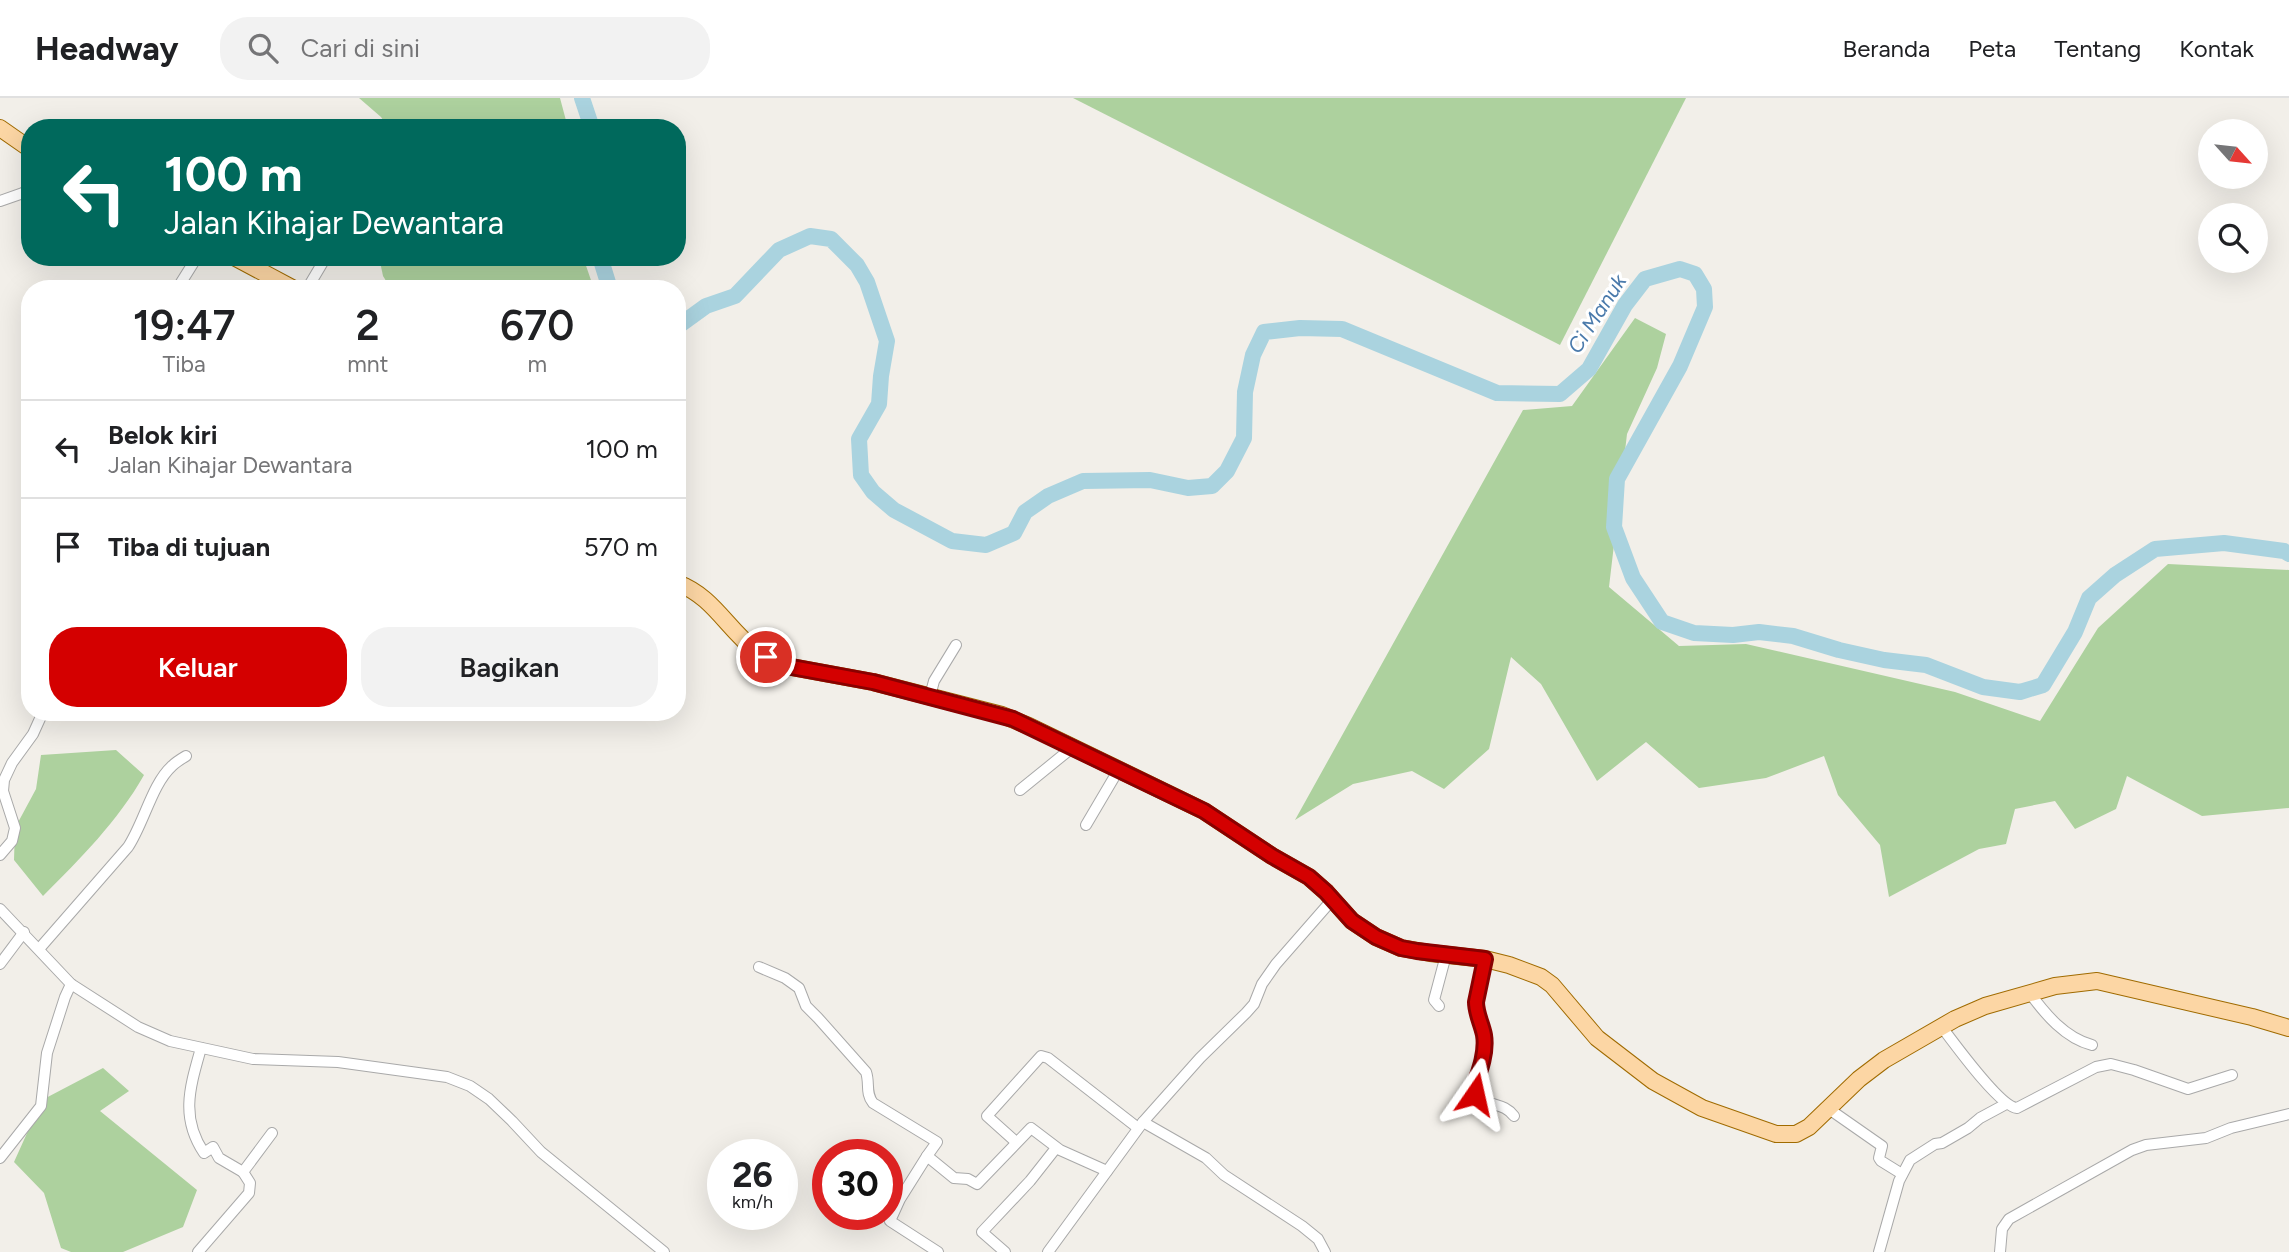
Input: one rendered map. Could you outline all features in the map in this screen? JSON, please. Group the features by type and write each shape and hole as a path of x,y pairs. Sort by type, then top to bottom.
{"main road":[{"path":"0,128 21,143"},
{"path":"251,266 277,280"},
{"path":"686,586 708,600 738,634 766,657 786,666 873,682 1002,715 1204,811 1309,877 1352,921 1376,937 1401,948 1485,959 1523,968 1552,985 1579,1019 1609,1048 1653,1081 1702,1108 1783,1135 1803,1130 1849,1087 1884,1060 1941,1026 1984,1006 2054,986 2097,981 2289,1028"}],"street":[{"path":"0,201 21,194"},
{"path":"929,696 934,681 956,645"},
{"path":"0,855 12,841 15,828 3,791 7,770 33,734 39,721"},
{"path":"1020,790 1073,747"},
{"path":"39,949 128,847 163,777 175,763 186,756"},
{"path":"1086,825 1119,769"},
{"path":"1048,1252 1141,1125 1200,1058 1254,1004 1262,984 1276,964 1332,900"},
{"path":"0,909 71,985 138,1027 170,1041 253,1059 338,1062 447,1077 470,1086 489,1099 551,1161 664,1252"},
{"path":"0,964 24,932"},
{"path":"1439,1006 1434,1000 1446,955"},
{"path":"1485,959 1476,1009 1484,1034 1484,1044 1473,1090 1484,1102 1505,1107 1514,1116"},
{"path":"759,967 785,978 799,988 806,1006 866,1072 868,1097 873,1103 937,1142 900,1199 890,1221 939,1252"},
{"path":"0,1158 41,1106 47,1053 71,985"},
{"path":"2029,992 2051,1019 2075,1039 2092,1045"},
{"path":"1941,1026 1988,1085 2012,1108 2017,1108 2105,1064 2134,1070 2188,1089 2232,1075"},
{"path":"198,1252 248,1193 250,1183 243,1172 219,1158 213,1147 204,1153 193,1132 188,1100 201,1048"},
{"path":"1016,1142 987,1116 1041,1056 1048,1058 1141,1125 1206,1158 1224,1175 1302,1226 1318,1239 1325,1252"},
{"path":"1879,1252 1897,1186 1914,1156 1968,1128 2006,1104"},
{"path":"1829,1108 1881,1145 1881,1161 1902,1174"},
{"path":"2000,1252 2002,1229 2009,1219 2132,1150 2146,1145 2206,1138 2225,1130 2289,1114"},
{"path":"927,1156 954,1178 968,1179 977,1184 1031,1128 1056,1148 1107,1171"},
{"path":"243,1172 272,1133"},
{"path":"1005,1252 982,1232 1030,1181 1056,1148"}],"green space":[{"path":"359,98 560,98 566,119 382,119"},
{"path":"1073,98 1686,98 1560,345"},
{"path":"381,266 586,266 591,280 385,280"},
{"path":"1635,318 1666,334 1657,368 1627,434 1609,587 1679,646 1746,644 1955,692 2040,721 2098,628 2168,564 2289,570 2289,808 2202,816 2127,776 2116,809 2075,829 2055,801 2015,809 2006,844 1979,849 1889,897 1880,845 1838,795 1824,756 1766,778 1699,788 1646,742 1597,781 1541,684 1511,657 1489,749 1444,789 1412,771 1353,784 1295,820 1523,410 1572,406"},
{"path":"116,750 144,775 110,824 43,896 14,860 15,828 36,789 41,755"},
{"path":"103,1068 129,1091 100,1111 197,1190 183,1227 123,1252 71,1252 61,1248 44,1193 14,1162 42,1100"}],"waterway":[{"name":"Ci Manuk","path":"582,98 589,119"},
{"name":"Ci Manuk","path":"686,320 706,306 735,296 779,250 810,236 831,239 857,265 867,282 887,341 879,404 859,439 861,475 873,492 894,510 952,541 986,545 1014,533 1025,512 1048,496 1083,481 1150,480 1188,488 1212,486 1227,471 1244,438 1245,392 1253,355 1264,332 1300,328 1342,329 1497,393 1560,394 1589,369 1625,305 1645,279 1680,269 1695,274 1704,289 1705,307 1680,366 1617,479 1614,527 1633,578 1662,622 1694,633 1733,635 1759,632 1793,636 1884,660 1926,665 1983,687 2020,692 2043,685 2075,632 2089,598 2115,575 2155,549 2224,543 2284,551 2289,554"},
{"name":"Ci Manuk","path":"603,266 607,280"}],"route":[{"path":"766,657 786,666 873,682 1013,719 1204,811 1309,877 1352,921 1376,937 1401,948 1485,959 1476,1002 1484,1044 1473,1090 1475,1094"}]}
